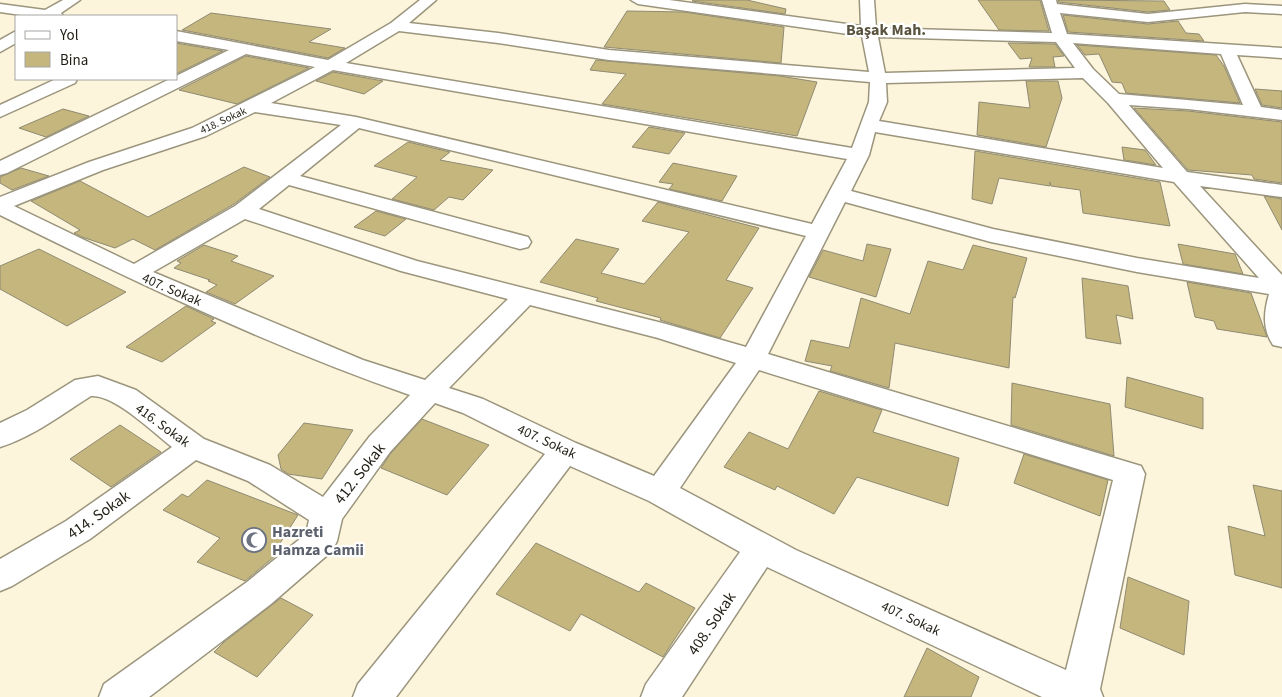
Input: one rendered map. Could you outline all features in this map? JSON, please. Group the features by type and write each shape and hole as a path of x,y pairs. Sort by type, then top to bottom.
{"street":[{"path":"50,15 73,0"},
{"name":"418. Sokak","path":"0,205 96,166 198,132 253,106 331,65 396,26 429,0"},
{"path":"638,0 869,32 1061,38 1282,53"},
{"path":"660,492 752,360 859,155 868,125 878,102 878,78 869,32 867,0"},
{"path":"1209,0 1221,11"},
{"path":"1282,10 1245,8 1148,18 1050,4 1061,38 1087,73 1114,99 1282,289"},
{"path":"0,8 43,15"},
{"path":"396,26 498,38 608,55 878,78 1087,73"},
{"path":"178,36 331,65 859,155"},
{"path":"0,47 15,37"},
{"path":"0,169 244,49"},
{"path":"1227,50 1254,111"},
{"path":"0,112 67,80"},
{"path":"1114,99 1188,104 1282,115"},
{"path":"253,106 356,122 818,232"},
{"path":"135,273 243,211 356,122"},
{"path":"868,125 1181,177 1282,191"},
{"path":"286,178 520,242"},
{"path":"838,194 991,236 1137,266 1282,289"},
{"name":"407. Sokak","path":"0,205 135,273 354,366 473,406 565,451 660,492 762,548 1081,696"},
{"path":"243,211 409,266 666,332 752,360 1130,474 1081,696"},
{"path":"1282,289 1276,315 1282,339"},
{"name":"412. Sokak","path":"118,697 259,593 320,541 327,515 380,444 526,295"},
{"name":"416. Sokak","path":"0,436 37,417 85,387 98,386 126,397 193,447 259,473 327,515"},
{"name":"414. Sokak","path":"0,576 78,530 193,447"},
{"path":"372,697 565,451"},
{"name":"408. Sokak","path":"660,697 762,548"}],"building":[{"path":"747,0 786,9 785,14 692,1"},
{"path":"978,0 1040,0 1049,31 999,30"},
{"path":"1058,0 1164,1 1170,10 1148,12 1058,2"},
{"path":"627,11 684,12 784,27 781,63 604,47"},
{"path":"211,13 331,29 309,42 345,48 328,58 182,30"},
{"path":"1063,15 1148,24 1178,21 1186,33 1199,34 1204,41 1068,32"},
{"path":"178,43 223,51 178,73"},
{"path":"1008,43 1055,44 1064,56 1053,57 1055,67 1029,67 1032,58 1020,59"},
{"path":"1077,45 1216,55 1224,66 1240,103 1126,93 1122,83 1112,82 1099,54 1085,55"},
{"path":"246,56 309,68 237,104 179,90"},
{"path":"596,60 780,76 817,82 797,136 602,104 626,74 590,70"},
{"path":"333,72 383,81 364,94 316,81"},
{"path":"1026,81 1058,81 1062,98 1046,147 977,135 979,102 1030,108"},
{"path":"1255,89 1282,91 1282,108 1262,105"},
{"path":"1134,108 1188,111 1282,122 1282,183 1254,179 1252,175 1188,170"},
{"path":"63,109 89,116 46,137 19,128"},
{"path":"649,127 685,133 669,154 632,147"},
{"path":"408,142 450,152 440,160 493,170 463,200 449,197 434,210 392,199 417,177 374,166"},
{"path":"1122,147 1145,150 1156,165 1124,160"},
{"path":"975,151 1160,182 1170,226 1083,213 1080,190 1051,186 1050,182 1050,186 999,178 992,204 972,199"},
{"path":"673,163 737,176 722,201 669,189 673,184 659,182"},
{"path":"244,167 270,177 234,204 155,250 133,239 115,248 82,237 74,233 80,230 31,201 80,181 148,217"},
{"path":"21,168 49,176 12,190 0,183 0,177"},
{"path":"1264,196 1282,199 1282,230"},
{"path":"658,202 759,228 726,280 753,288 720,338 660,320 661,318 596,301 598,298 540,282 576,239 619,249 601,273 644,284 689,232 642,221"},
{"path":"376,211 406,219 385,236 354,227"},
{"path":"867,244 891,249 876,297 809,277 823,250 863,261"},
{"path":"1178,244 1235,254 1243,274 1183,264"},
{"path":"204,245 238,256 231,261 274,276 235,304 206,292 217,285 208,281 210,280 174,268 181,263 177,261"},
{"path":"973,245 1027,258 1015,298 1013,297 1009,368 895,343 889,388 830,371 832,366 805,361 811,340 849,348 861,298 910,314 928,261 963,270"},
{"path":"39,249 126,292 67,326 0,289 0,266"},
{"path":"1082,278 1128,286 1133,319 1116,315 1121,344 1086,338"},
{"path":"1187,282 1251,293 1267,337 1217,329 1214,321 1195,317"},
{"path":"186,306 214,319 211,321 216,323 162,362 126,347"},
{"path":"1127,377 1203,398 1203,429 1125,407"},
{"path":"1012,383 1110,404 1114,456 1011,425"},
{"path":"819,391 882,410 873,432 959,458 948,506 857,477 834,514 777,486 775,490 724,467 749,432 788,449"},
{"path":"422,419 489,445 447,495 381,468 391,453"},
{"path":"304,423 353,430 322,479 288,474 281,469 278,455"},
{"path":"120,425 161,452 111,487 70,459"},
{"path":"1024,454 1108,480 1100,516 1014,483"},
{"path":"207,480 298,515 277,548 281,551 245,581 197,562 220,538 163,510 182,494 188,497"},
{"path":"1253,485 1282,491 1282,588 1235,575 1228,526 1265,536"},
{"path":"536,543 639,592 646,583 695,608 663,657 581,614 570,631 496,594"},
{"path":"1128,577 1189,601 1184,655 1120,628"},
{"path":"281,598 313,615 257,677 214,652 224,642"},
{"path":"927,648 979,677 971,697 904,697"}],"place":[{"name":"Hazreti Hamza Camii","path":"254,540"}],"district":[{"name":"Başak Mah.","path":"886,29"}]}
